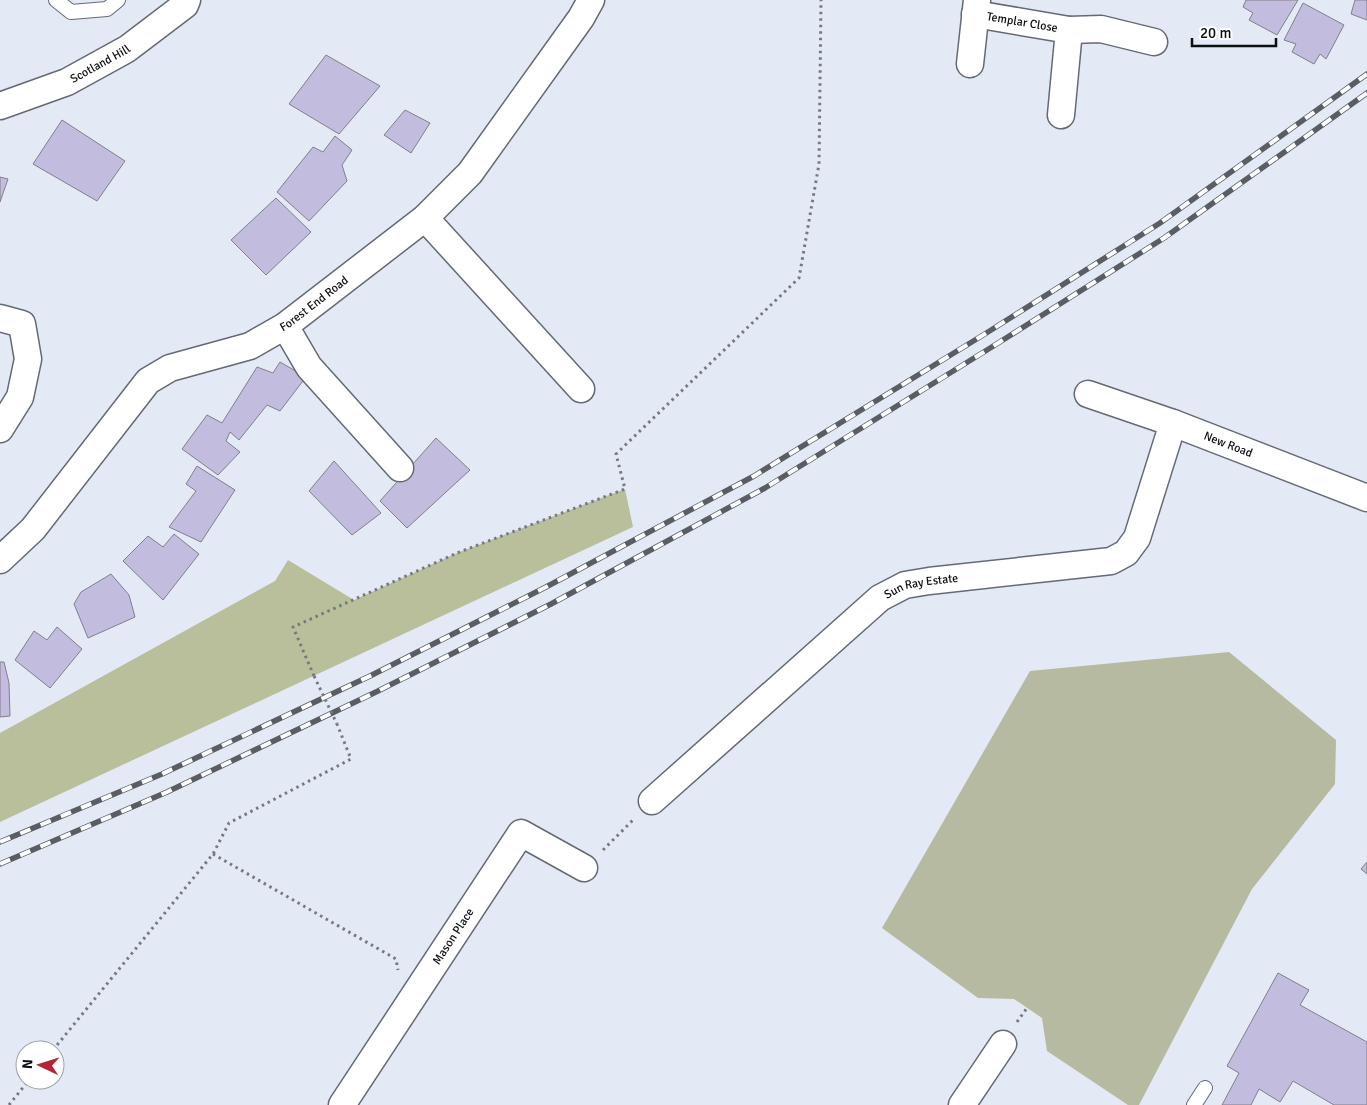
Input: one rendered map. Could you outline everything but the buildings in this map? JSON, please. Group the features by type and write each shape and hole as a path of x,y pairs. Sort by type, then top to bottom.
{"street":[{"name":"Scotland Hill","path":"0,106 67,82 127,49 185,5 188,0"},
{"name":"Forest End Road","path":"0,560 33,529 148,381 170,368 250,346 285,326 425,218 470,173 592,0"},
{"name":"Templar Close","path":"970,64 976,7 1070,30 1101,29 1154,42"},
{"name":"Templar Close","path":"1061,115 1070,30"},
{"path":"425,218 581,389"},
{"path":"0,318 22,324 28,359 20,397 0,429"},
{"path":"285,326 309,367 400,468"},
{"name":"New Road","path":"1088,394 1173,423 1367,498"},
{"name":"Sun Ray Estate","path":"652,801 880,598 905,585 1084,565 1111,561 1126,553 1137,538 1173,423"},
{"name":"Mason Place","path":"348,1103 520,834 584,868"},
{"path":"962,1105 1003,1044"}],"lane":[{"path":"56,0 71,12 107,9 118,0"},
{"path":"1194,1105 1205,1088"}],"path":[{"path":"61,1040 212,854 229,823 351,759 293,627 457,553 625,489 616,454 799,278 819,164 821,0"},
{"path":"584,868 652,801"},
{"path":"212,854 396,959 407,1008"},
{"path":"9,1105 21,1090"}],"green space":[{"path":"625,489 633,527 0,822 0,733 275,581 288,560 354,600 457,553"},
{"path":"1229,652 1336,740 1335,784 1252,889 1139,1105 1128,1105 1047,1051 1042,1018 1014,999 978,998 882,928 1030,671"}],"railway":[{"path":"0,842 162,774 370,676 546,587 754,476 988,332 1160,223 1367,74"},
{"path":"0,864 167,792 376,692 551,604 765,488 1164,238 1367,93"}]}
